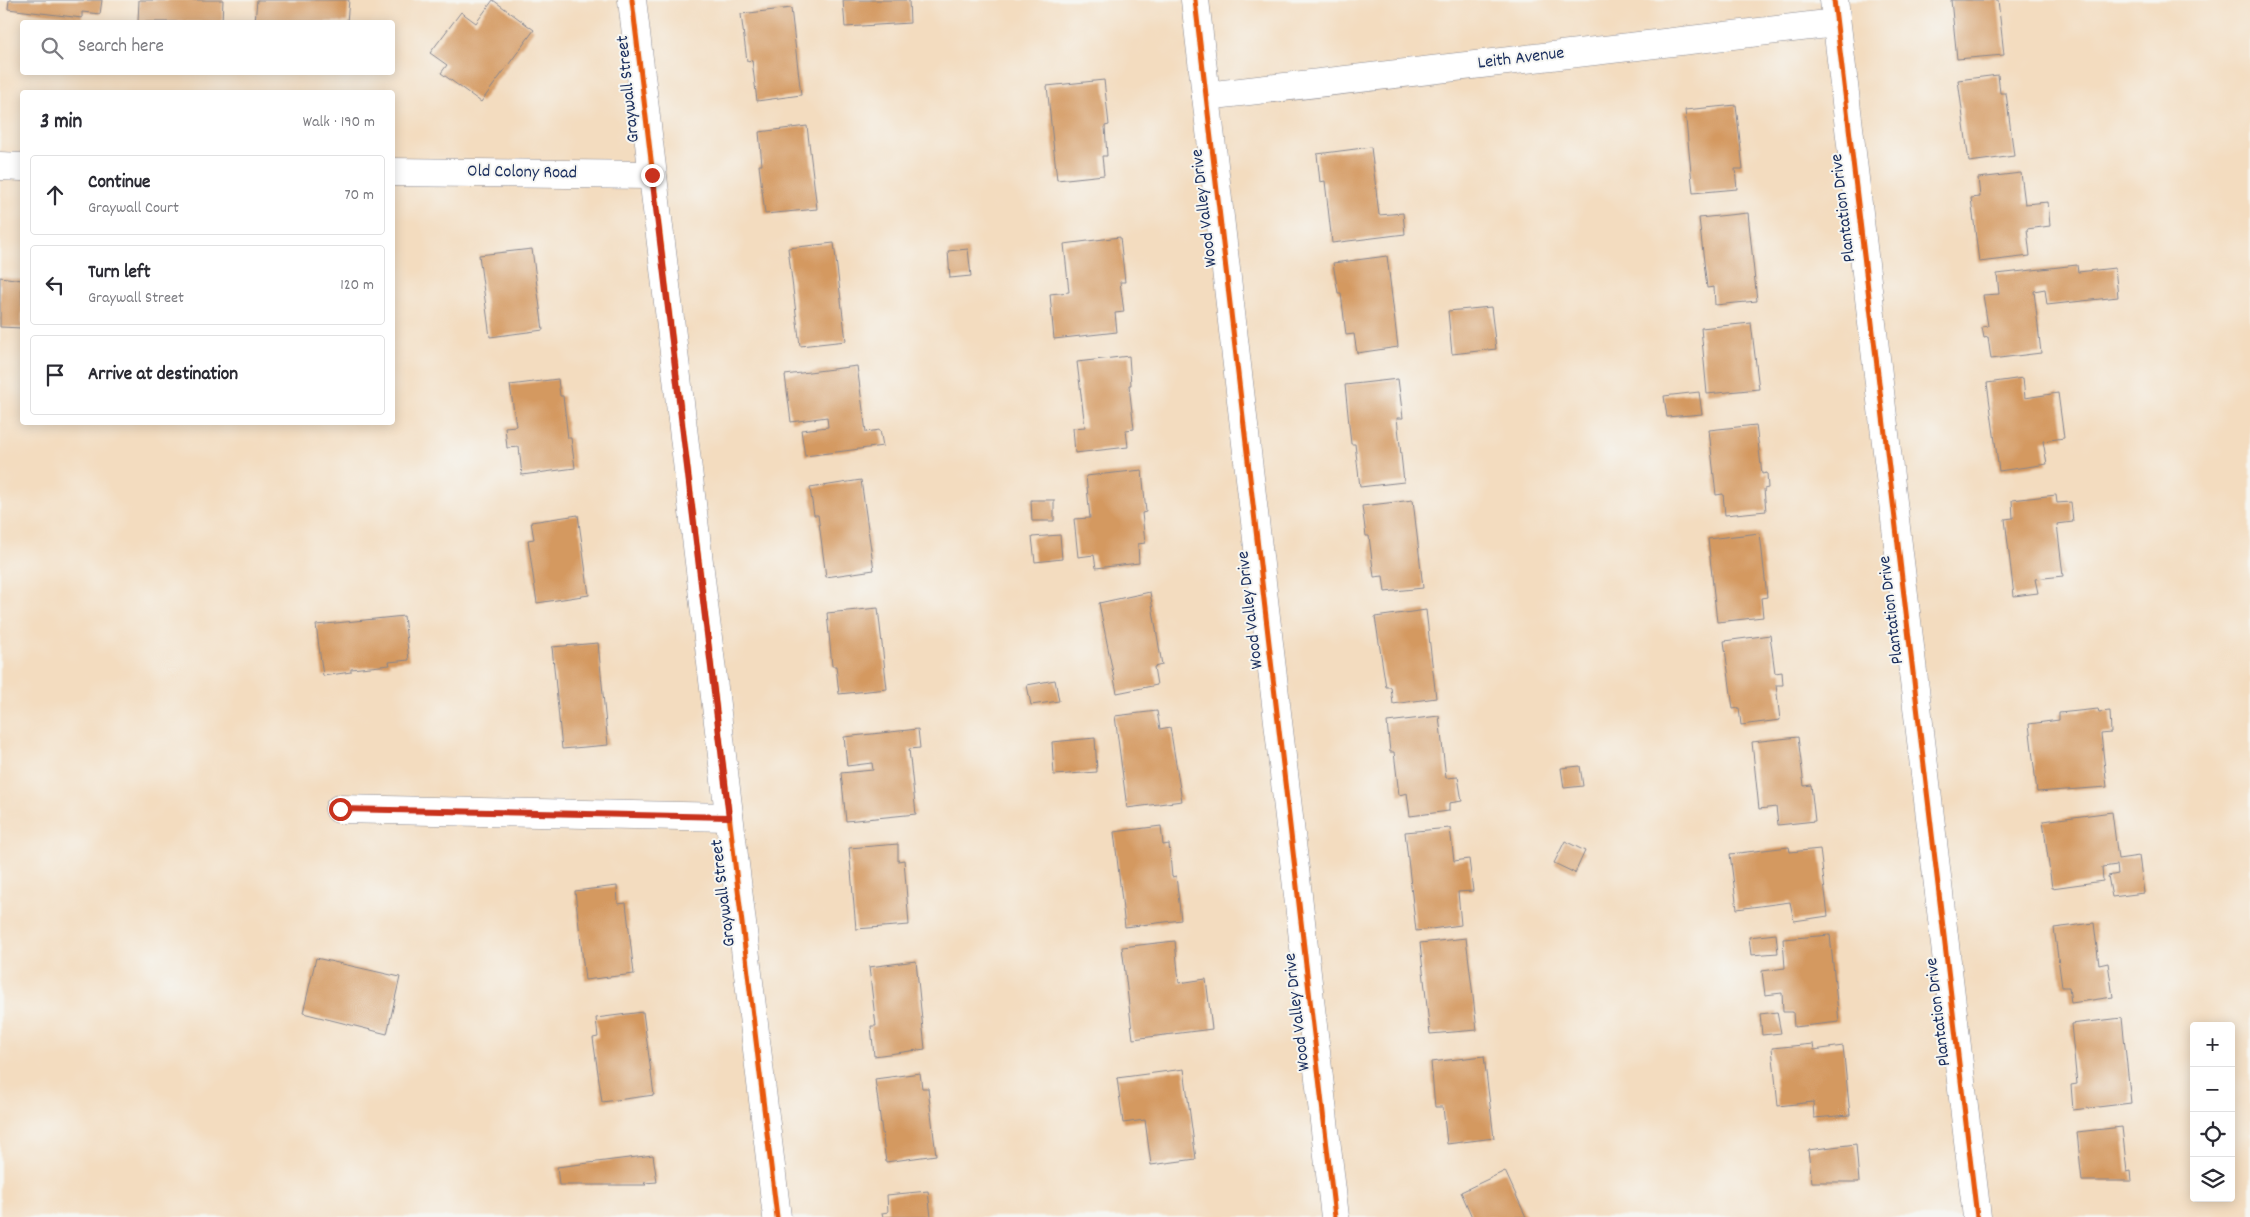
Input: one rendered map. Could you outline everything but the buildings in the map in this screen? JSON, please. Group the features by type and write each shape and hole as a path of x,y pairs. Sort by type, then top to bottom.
{"street":[{"name":"Graywall Street","path":"632,0 777,1217"},
{"name":"Wood Valley Drive","path":"1195,0 1335,1217"},
{"name":"Leith Avenue","path":"1206,96 1835,11"},
{"name":"Plantation Drive","path":"1835,11 1977,1217"},
{"path":"0,166 20,167"},
{"name":"Old Colony Road","path":"395,172 652,175"},
{"path":"340,809 729,817"}],"cycle path":[{"path":"632,0 777,1217"},
{"path":"1195,0 1335,1217"},
{"path":"1834,0 1977,1217"}],"route":[{"path":"340,809 729,817 652,175"}]}
